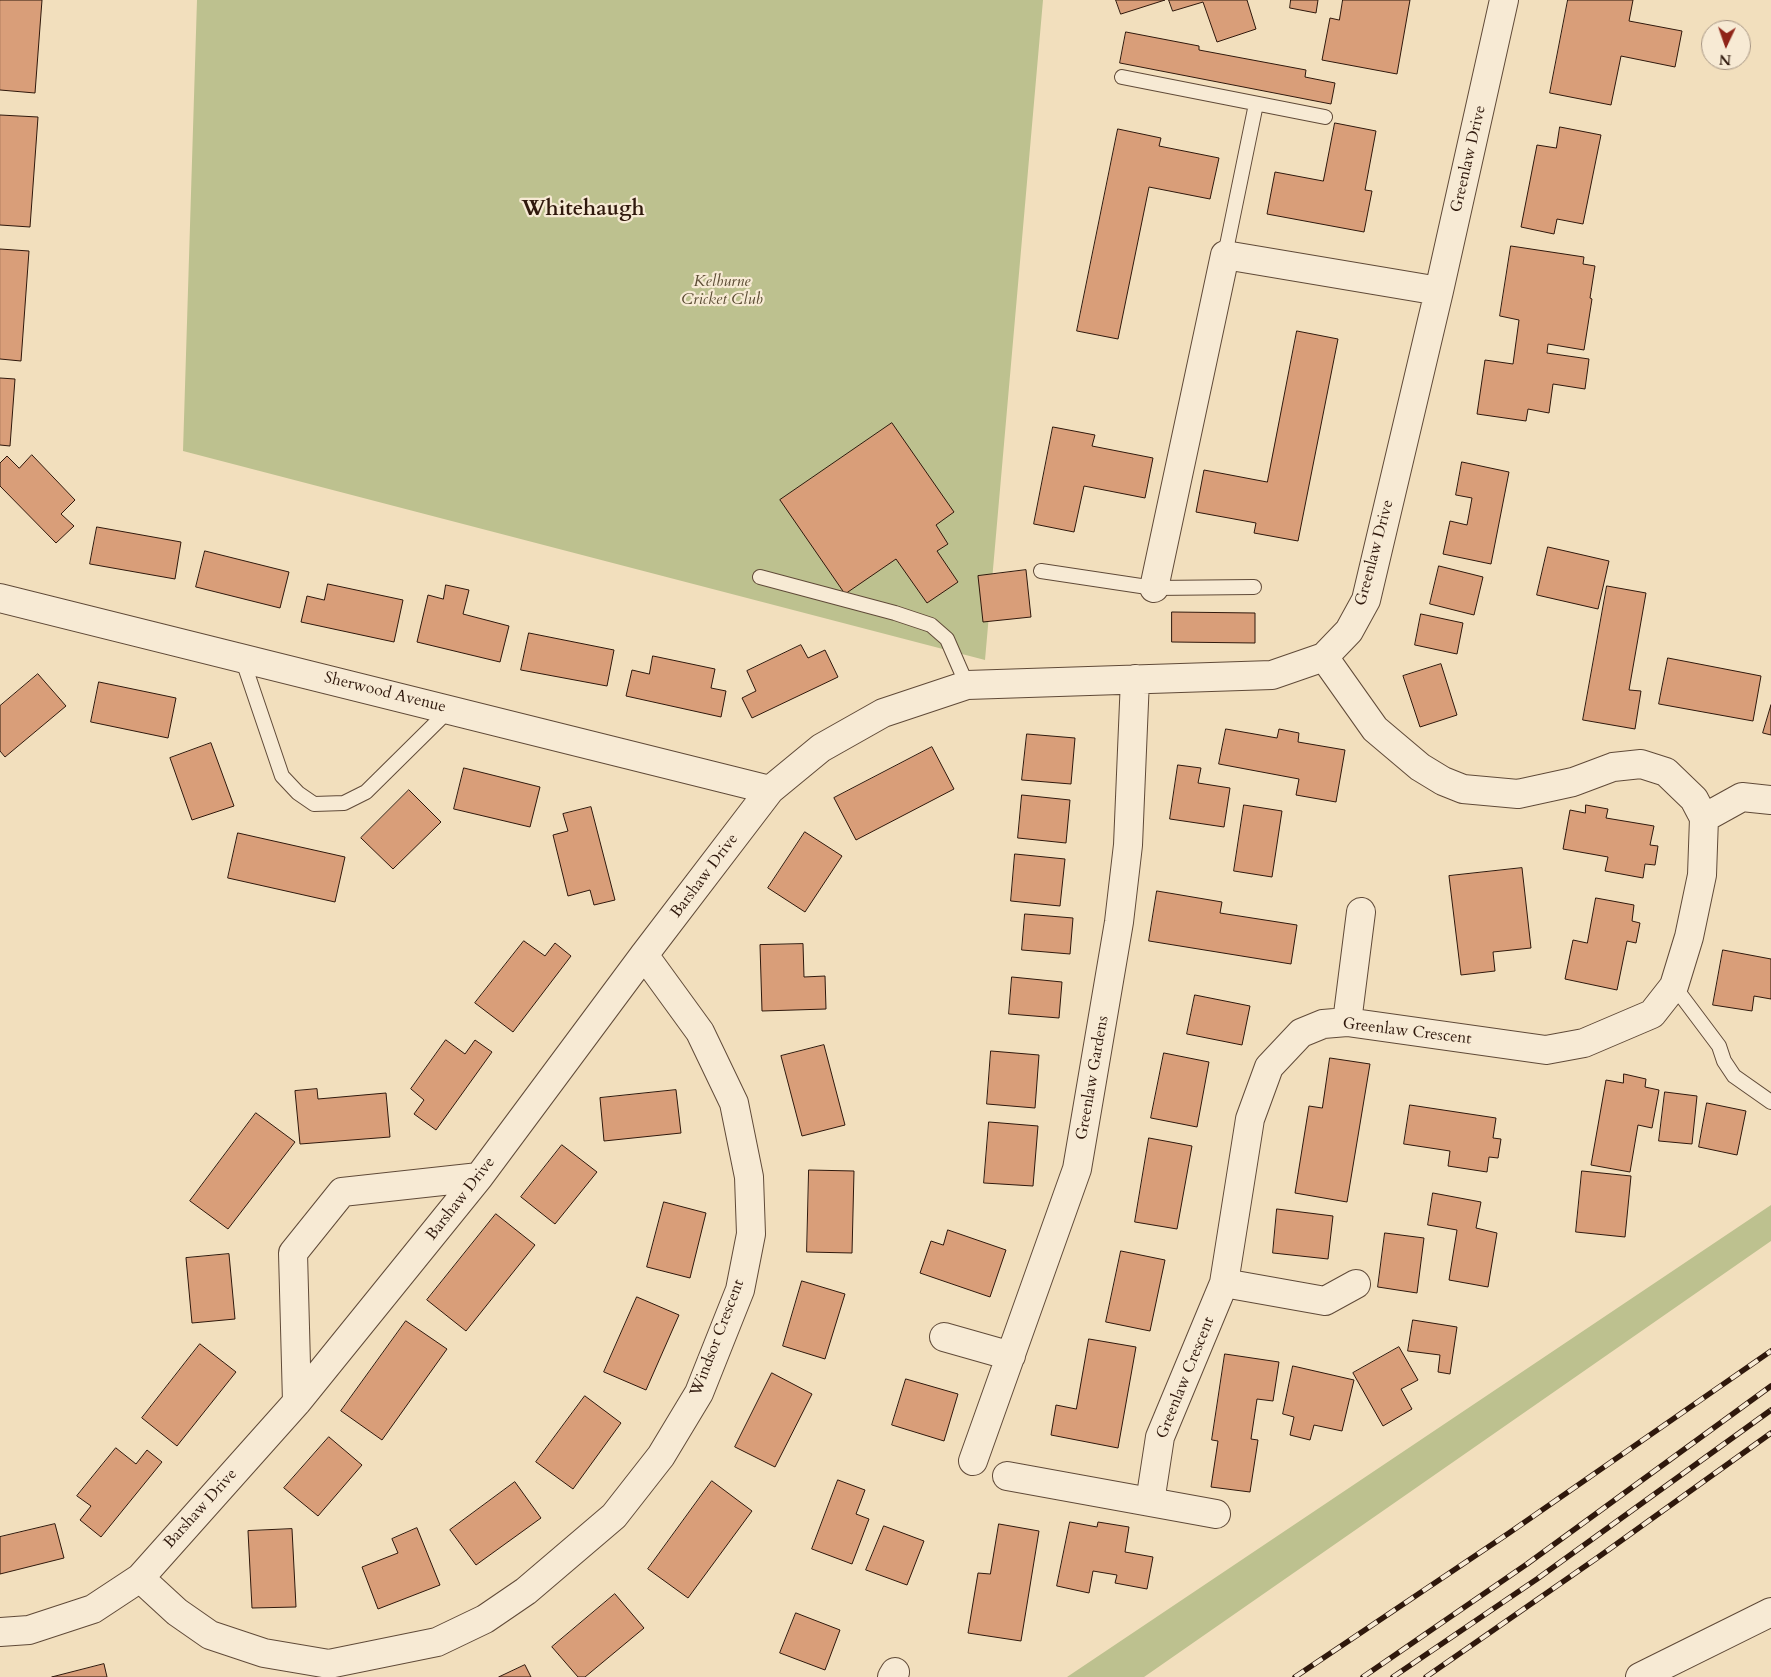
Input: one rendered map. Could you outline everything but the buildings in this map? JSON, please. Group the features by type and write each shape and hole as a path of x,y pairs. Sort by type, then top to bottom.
{"street":[{"name":"Greenlaw Drive","path":"883,713 967,685 1272,675 1324,656 1349,631 1366,600 1440,291 1504,0"},
{"path":"1154,588 1225,254 1440,291"},
{"name":"Sherwood Avenue","path":"0,598 770,790"},
{"path":"1324,656 1375,729 1420,767 1443,782 1462,789 1518,794 1572,782 1613,767 1641,764 1666,772 1694,799 1704,818 1742,797 1771,800"},
{"name":"Greenlaw Gardens","path":"974,1461 1077,1169 1119,922 1128,845 1135,678"},
{"name":"Barshaw Drive","path":"0,1632 29,1630 93,1610 140,1578 297,1402 479,1177 644,955 770,790 820,748 883,713"},
{"name":"Greenlaw Crescent","path":"1150,1502 1160,1438 1224,1283 1250,1119 1269,1067 1301,1033 1323,1024 1347,1022 1546,1050 1584,1043 1652,1014 1674,986 1689,937 1702,875 1704,818"},
{"path":"1347,1022 1361,912"},
{"name":"Windsor Crescent","path":"140,1578 177,1612 210,1635 264,1653 326,1670 437,1642 484,1619 526,1591 614,1516 662,1456 699,1393 740,1290 751,1234 749,1177 734,1103 700,1032 644,955"},
{"path":"297,1402 293,1253 342,1192 479,1177"},
{"path":"1224,1283 1325,1301 1356,1284"},
{"path":"944,1337 1010,1356"},
{"path":"1007,1476 1216,1514"},
{"path":"1640,1677 1771,1612"}],"lane":[{"path":"1122,77 1325,117"},
{"path":"1225,254 1256,104"},
{"path":"1041,572 1154,588 1254,587"},
{"path":"760,577 895,613 931,625 948,639 967,685"},
{"path":"242,658 282,776 298,793 314,804 344,803 366,792 450,709"},
{"path":"1674,986 1719,1046 1724,1061 1734,1076 1771,1102"}],"green space":[{"name":"Kelburne Cricket Club","path":"197,0 1043,0 985,660 183,451"},
{"path":"1771,1205 1771,1241 1144,1677 1067,1677"}],"railway":[{"path":"1295,1677 1509,1533 1771,1351"},
{"path":"1363,1677 1527,1564 1771,1386"},
{"path":"1393,1677 1537,1579 1771,1410"},
{"path":"1426,1677 1597,1558 1771,1433"}],"district":[{"name":"Whitehaugh","path":"583,210"}]}
